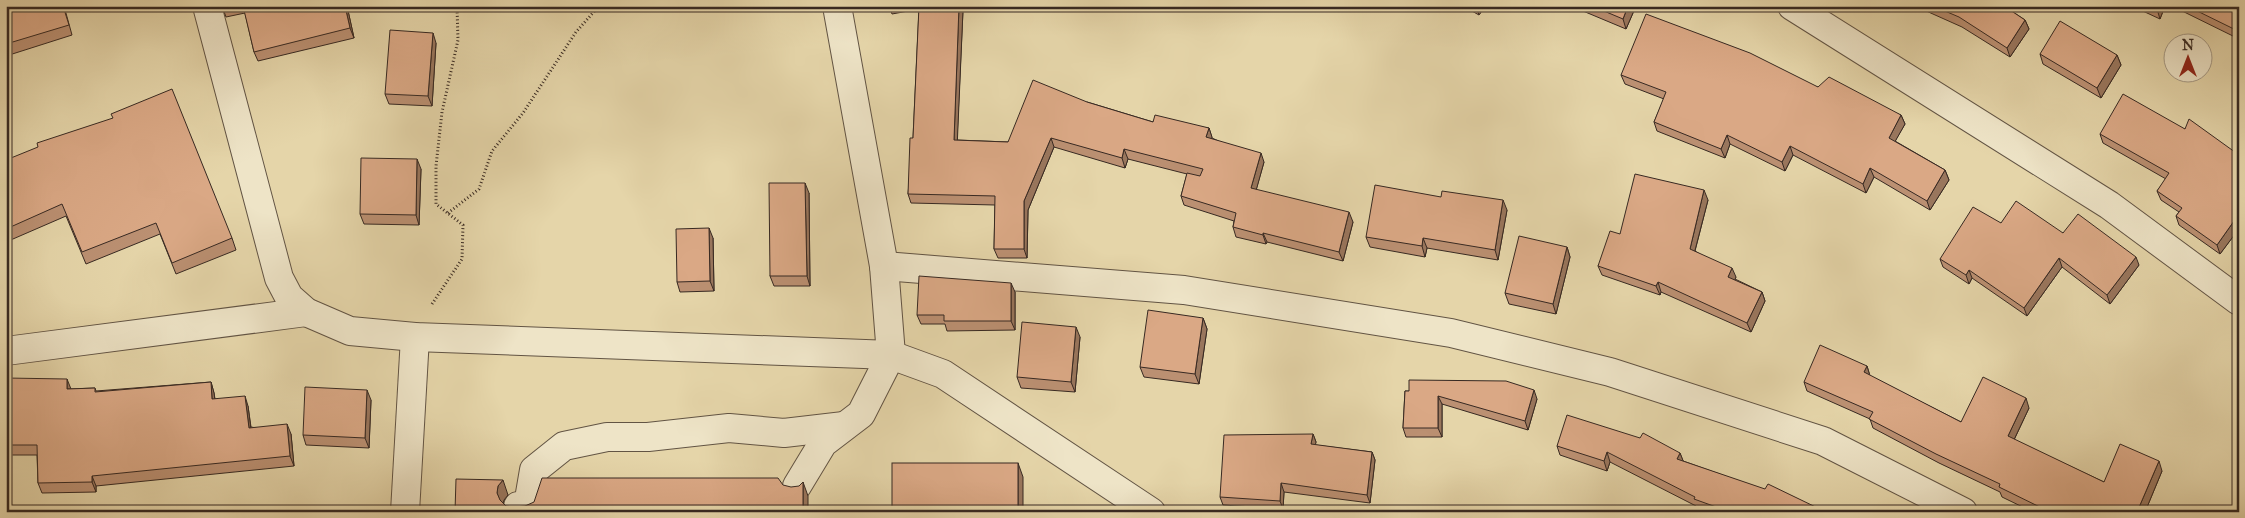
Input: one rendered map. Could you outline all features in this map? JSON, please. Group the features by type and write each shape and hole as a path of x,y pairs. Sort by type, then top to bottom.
{"street":[{"path":"208,6 279,278 289,297 306,312 350,331 415,337 891,355 943,374 1151,512"},
{"path":"797,486 823,443 861,414 891,355 884,266 837,6"},
{"path":"1792,6 2109,205 2239,301"},
{"path":"884,266 1184,290 1451,333 1610,372 1823,441 1963,512"},
{"path":"6,351 306,312"},
{"path":"405,512 415,337"},
{"path":"518,506 528,505 534,470 564,446 607,437 648,437 729,428 784,433 845,426"}],"path":[{"path":"415,337 431,306 462,259 463,225 436,204 436,166 442,112 458,40 457,6"},
{"path":"448,213 479,189 492,151 523,112 576,32 599,6"}],"building":[{"path":"6,6 63,6 69,25 6,44"},
{"path":"243,6 345,6 350,28 254,52"},
{"path":"919,6 959,6 954,140 1008,142 1033,80 1087,102 1153,122 1155,115 1209,128 1206,137 1261,153 1251,188 1349,212 1339,252 1233,227 1236,213 1181,196 1187,173 1200,176 1203,169 1124,149 1122,158 1051,138 1024,201 1024,249 994,249 995,196 908,194 910,138 913,138"},
{"path":"1592,6 1628,6 1623,19"},
{"path":"1933,6 2004,6 2025,20 2007,48 1959,17"},
{"path":"2187,6 2239,6 2239,29 2238,31"},
{"path":"1646,14 1750,53 1818,87 1829,77 1901,115 1889,138 1945,170 1927,201 1870,168 1863,184 1790,146 1782,162 1727,135 1721,149 1654,122 1666,92 1621,75"},
{"path":"2060,21 2117,55 2097,88 2040,54"},
{"path":"390,30 433,33 428,96 385,94"},
{"path":"172,89 232,238 172,263 156,223 82,252 62,204 6,229 6,160 38,147 37,143 113,118 111,114"},
{"path":"2123,94 2185,129 2189,119 2239,155 2239,224 2234,221 2217,245 2176,216 2182,208 2157,191 2169,173 2100,134"},
{"path":"361,158 417,159 416,215 360,214"},
{"path":"1635,174 1704,190 1690,249 1732,268 1728,277 1762,292 1747,323 1658,282 1656,286 1598,266 1610,231 1620,234"},
{"path":"769,183 805,183 807,276 770,276"},
{"path":"1375,185 1441,197 1442,191 1503,200 1495,250 1423,238 1422,246 1366,237"},
{"path":"2016,201 2063,233 2078,214 2136,257 2107,295 2059,258 2024,308 1969,270 1966,275 1940,259 1973,207 2001,223"},
{"path":"709,228 710,281 677,282 676,229"},
{"path":"1519,236 1567,247 1553,304 1505,293"},
{"path":"919,276 1011,283 1011,321 944,321 944,315 917,315"},
{"path":"1148,310 1203,318 1195,374 1140,367"},
{"path":"1022,322 1076,327 1071,382 1017,377"},
{"path":"1820,345 1867,366 1864,372 1961,422 1983,377 2026,398 2008,436 2104,482 2120,444 2159,461 2137,512 2050,512 1999,487 2000,484 1936,454 1869,419 1873,412 1804,382"},
{"path":"6,378 67,379 67,389 95,388 95,392 211,382 212,399 245,396 249,428 287,424 290,456 92,476 92,482 38,483 37,445 6,445"},
{"path":"1409,380 1506,381 1534,390 1525,421 1438,396 1438,428 1403,428 1405,391 1409,391"},
{"path":"305,387 367,390 365,438 303,435"},
{"path":"1567,415 1640,438 1643,433 1680,453 1677,459 1765,489 1768,484 1826,512 1730,512 1694,499 1695,497 1607,452 1604,461 1557,446"},
{"path":"1313,434 1311,444 1372,452 1367,495 1281,483 1280,501 1220,497 1224,435"},
{"path":"892,463 1018,463 1018,512 892,512"},
{"path":"542,478 778,478 783,485 791,487 799,486 803,482 803,512 455,512 456,479 503,480 498,486 497,493 500,500 506,506 514,507 525,506 534,502"},
{"path":"252,507 318,512 251,512"}]}
